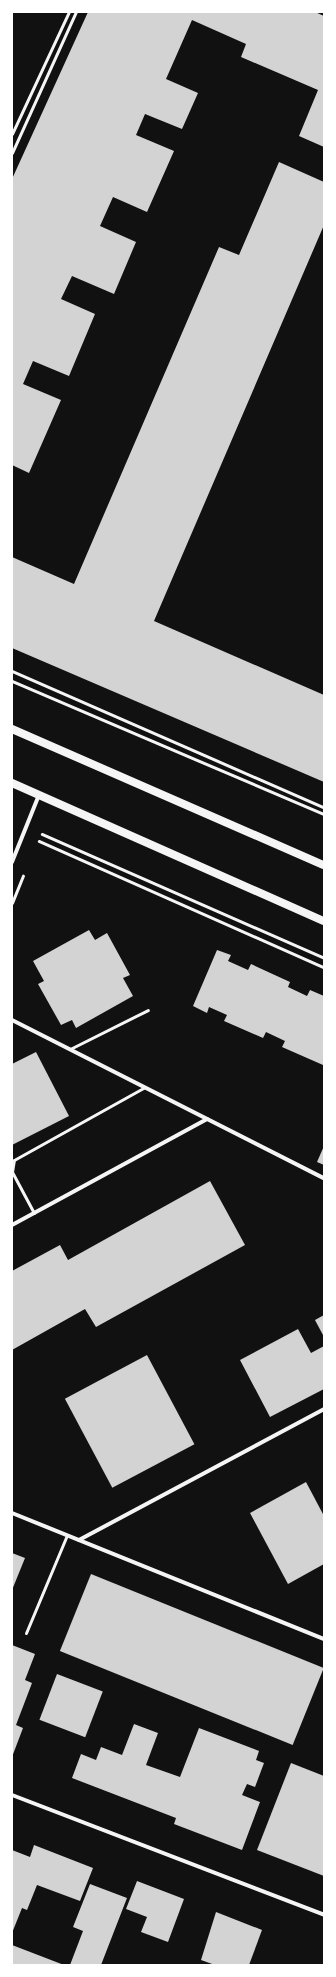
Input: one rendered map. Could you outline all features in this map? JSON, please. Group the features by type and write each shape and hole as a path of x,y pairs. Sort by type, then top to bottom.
{"main road":[{"path":"12,729 324,865"},
{"path":"12,783 324,921"}],"street":[{"path":"12,862 39,795"},
{"path":"12,1020 324,1178"},
{"path":"12,1225 207,1119"},
{"path":"79,1540 324,1409"},
{"path":"12,1513 324,1639"},
{"path":"12,1795 324,1915"}],"lane":[{"path":"70,1049 148,1010"},
{"path":"34,1213 12,1172 14,1160 145,1087"},
{"path":"26,1632 66,1535"}],"path":[{"path":"12,134 69,12"},
{"path":"12,153 76,12"},
{"path":"12,671 324,807"},
{"path":"12,681 324,814"},
{"path":"25,827 324,958"},
{"path":"23,834 324,967"}],"building":[{"path":"88,12 315,12 324,16 324,147 299,136 318,90 241,57 246,44 192,20 166,79 198,93 182,129 145,114 136,135 174,151 147,212 113,197 100,226 136,242 114,294 72,276 61,299 95,314 69,376 33,361 23,384 61,400 29,473 12,465 12,179"},
{"path":"279,162 324,182 324,225 154,621 324,695 324,782 12,648 12,557 74,584 219,247 239,255"},
{"path":"89,930 95,940 107,933 130,975 123,978 133,996 76,1028 72,1020 61,1025 38,984 44,981 33,961"},
{"path":"217,950 231,955 228,961 248,970 251,964 290,982 288,987 307,996 310,990 324,996 323,1065 282,1047 285,1041 266,1032 263,1038 224,1021 227,1015 209,1007 207,1013 193,1006"},
{"path":"36,1052 69,1116 12,1145 12,1064"},
{"path":"324,1146 324,1165 317,1162"},
{"path":"210,1181 245,1245 96,1327 85,1309 12,1350 12,1271 60,1245 68,1260"},
{"path":"324,1315 324,1337 315,1320"},
{"path":"298,1329 311,1353 324,1346 324,1389 270,1417 240,1360"},
{"path":"147,1355 194,1444 112,1488 65,1399"},
{"path":"306,1482 324,1516 324,1564 288,1584 250,1513"},
{"path":"12,1553 25,1558 12,1590"},
{"path":"91,1574 324,1668 293,1745 60,1651"},
{"path":"12,1645 35,1654 25,1680 32,1683 16,1725 23,1728 12,1757"},
{"path":"57,1674 103,1692 85,1737 39,1720"},
{"path":"134,1724 158,1733 146,1765 180,1777 199,1728 259,1751 256,1760 264,1763 255,1787 247,1784 242,1795 260,1802 242,1850 174,1824 176,1818 72,1778 81,1754 96,1760 101,1747 122,1755"},
{"path":"291,1763 324,1776 324,1876 257,1850"},
{"path":"34,1845 93,1868 80,1901 37,1885 27,1910 22,1908 12,1933 12,1850 30,1857"},
{"path":"137,1881 184,1899 168,1942 141,1932 147,1917 126,1909"},
{"path":"90,1884 127,1898 101,1965 70,1965 83,1931 73,1927"},
{"path":"216,1912 262,1930 249,1965 215,1965 201,1960"},
{"path":"12,1945 64,1965 12,1965"}]}
